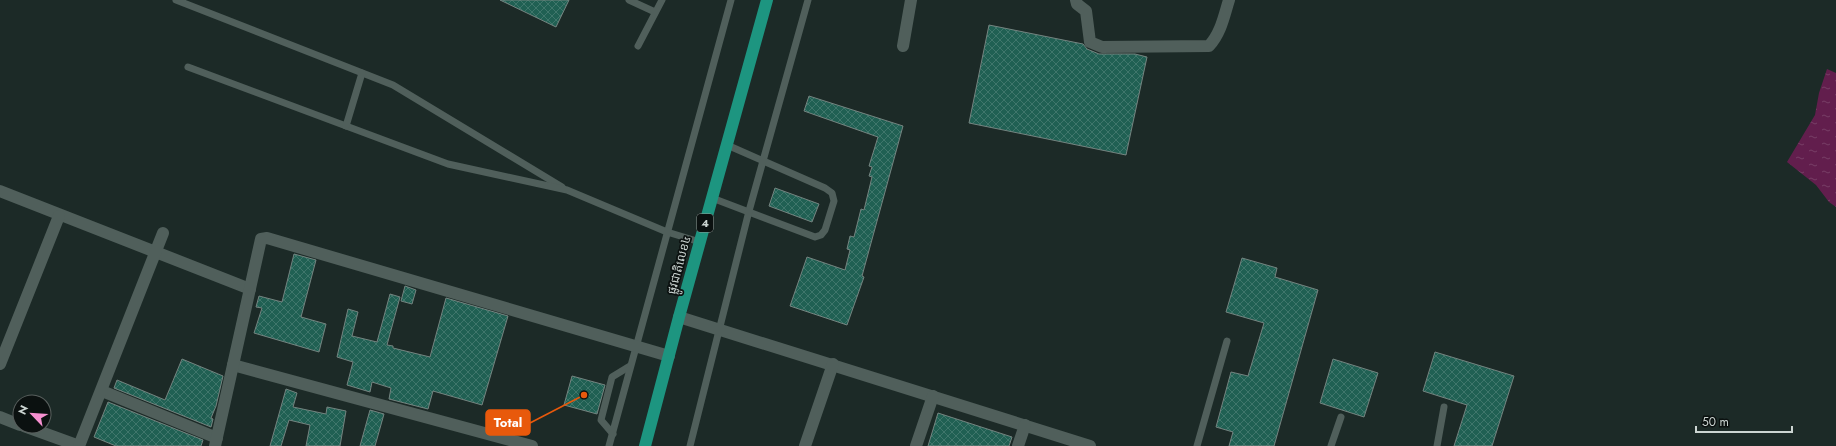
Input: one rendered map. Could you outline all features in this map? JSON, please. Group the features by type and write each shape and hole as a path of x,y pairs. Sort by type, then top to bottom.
{"highway":[{"name":"ផ្លូវជាតិលេខ៤","path":"646,446 679,317 767,0"}],"street":[{"path":"903,46 911,0"},
{"path":"1076,0 1077,4 1086,11 1090,42 1095,45 1209,46 1215,39 1220,29 1230,0"},
{"path":"0,192 250,289"},
{"path":"0,364 59,216"},
{"path":"46,434 79,446 102,391 163,233"},
{"path":"102,391 216,442 260,242 262,239 267,238 636,345 669,356"},
{"path":"679,317 833,364 1090,446"},
{"path":"805,446 833,364"},
{"path":"234,365 532,446"},
{"path":"916,446 933,396"},
{"path":"0,417 12,422"},
{"path":"1018,446 1025,425"}],"lane":[{"path":"176,0 393,85 567,190 667,232 700,242"},
{"path":"629,0 655,12"},
{"path":"638,46 662,0"},
{"path":"609,446 731,0"},
{"path":"690,446 749,211 808,0"},
{"path":"188,68 448,164 567,190"},
{"path":"346,126 362,73"},
{"path":"712,198 815,237 821,235 825,230 834,201 832,193 825,188 727,145"},
{"path":"1197,446 1226,341"},
{"path":"613,434 601,420 612,377 630,366"},
{"path":"1437,446 1444,406"},
{"path":"1331,446 1341,417"}],"water":[{"path":"1827,69 1836,73 1836,207 1829,202 1816,185 1787,162 1815,115 1819,93"}],"building":[{"path":"500,0 569,0 556,27"},
{"path":"989,25 1083,44 1087,49 1099,54 1135,54 1147,57 1126,155 969,123"},
{"path":"809,96 903,126 862,276 864,277 847,325 790,306 807,257 845,270 850,250 847,249 850,236 854,237 861,209 864,210 872,177 869,176 872,167 869,166 878,137 804,111"},
{"path":"775,188 819,204 812,222 769,206"},
{"path":"294,254 316,260 301,317 326,324 319,352 254,333 262,308 256,307 259,296 282,302"},
{"path":"1242,258 1277,268 1275,277 1318,290 1274,446 1229,446 1233,432 1216,427 1231,372 1248,376 1264,323 1226,312"},
{"path":"405,286 416,290 412,304 401,301"},
{"path":"390,294 400,297 387,345 393,346 393,348 430,357 446,298 508,316 482,405 433,391 428,409 389,399 391,388 372,382 370,392 347,385 353,362 337,357 348,309 358,312 352,336 377,342"},
{"path":"1435,352 1514,376 1492,446 1454,446 1467,405 1423,391"},
{"path":"182,359 223,376 216,406 211,418 213,419 211,427 114,388 117,380 165,400"},
{"path":"1333,359 1378,373 1364,417 1320,403"},
{"path":"572,376 605,385 597,414 564,405"},
{"path":"286,389 297,393 293,407 326,414 327,407 346,411 340,446 306,446 310,425 289,420 281,446 270,446"},
{"path":"108,402 203,440 201,446 116,446 94,437"},
{"path":"370,410 384,414 375,446 360,446"},
{"path":"938,413 1012,437 1009,446 928,446"}],"place":[{"name":"Total","path":"584,395"}]}
